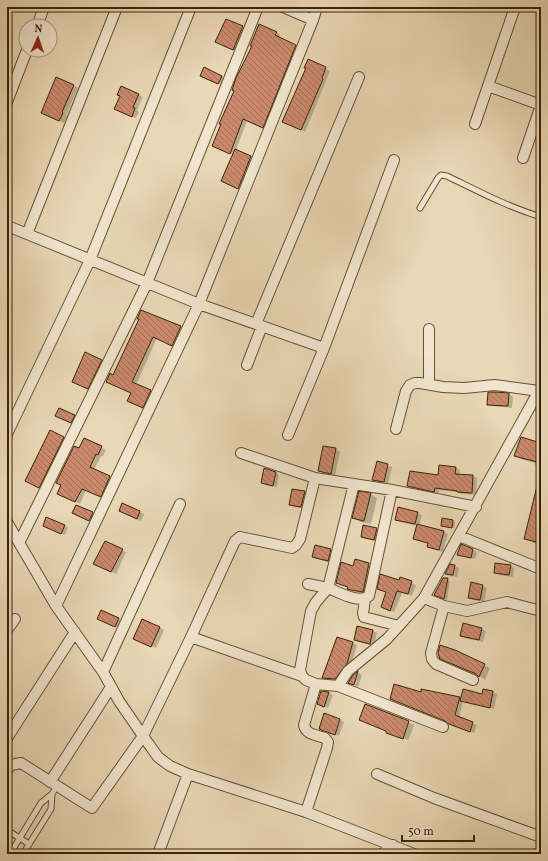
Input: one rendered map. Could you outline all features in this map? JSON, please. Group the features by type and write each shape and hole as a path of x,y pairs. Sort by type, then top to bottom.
{"street":[{"path":"40,18 44,7"},
{"path":"27,234 117,7"},
{"path":"7,434 90,260 191,7"},
{"path":"19,543 147,283 258,7"},
{"path":"283,7 312,20"},
{"path":"56,606 199,304 317,7"},
{"path":"475,124 515,7"},
{"path":"7,102 24,58"},
{"path":"246,365 259,325 359,77"},
{"path":"488,86 541,105 523,158"},
{"path":"288,435 324,348 394,160"},
{"path":"8,229 27,234 199,304 324,348"},
{"path":"429,329 429,384"},
{"path":"338,686 352,666 382,644 424,598 476,507 540,389 495,385 464,388 443,387 415,383 410,385 406,391 396,429"},
{"path":"241,453 315,478 392,490 476,507"},
{"path":"8,766 21,763 53,787 92,808 143,736 236,541 240,537 292,548 296,545 300,539 315,478"},
{"path":"302,676 300,670 311,611 316,602 328,588 354,484"},
{"path":"392,490 371,591 369,596 365,599 363,613 364,617 399,626"},
{"path":"103,672 180,504"},
{"path":"7,524 56,606 103,672 111,687 158,757 170,766 188,774 306,812 414,854"},
{"path":"459,536 541,569"},
{"path":"308,584 328,588 358,599 365,599"},
{"path":"424,598 444,606 467,611 507,602 541,611"},
{"path":"444,606 431,653 432,659 436,664 473,680"},
{"path":"7,630 15,619"},
{"path":"7,738 75,632"},
{"path":"191,637 302,676 306,680 316,684 338,686 443,727"},
{"path":"306,812 328,742 326,738 308,732 304,725 316,684"},
{"path":"53,787 111,687"},
{"path":"158,854 188,774"},
{"path":"377,774 434,798 541,837"},
{"path":"382,854 393,845"}],"lane":[{"path":"420,208 441,175 446,176 502,204 541,217"},
{"path":"10,854 41,802 53,787"},
{"path":"23,854 51,809 53,787"},
{"path":"7,830 29,844"}],"building":[{"path":"226,19 243,26 233,50 215,42"},
{"path":"259,24 277,32 275,35 296,45 263,128 243,119 230,154 212,146 221,124 219,124 234,91 232,90 236,78 252,46 250,46"},
{"path":"308,59 326,67 322,78 323,79 301,130 282,122 306,68 304,68"},
{"path":"204,67 222,76 218,84 200,76"},
{"path":"56,77 74,85 59,121 41,113"},
{"path":"121,86 139,94 133,107 135,108 132,117 114,109 120,96 117,95"},
{"path":"235,149 251,156 238,189 221,181"},
{"path":"141,310 181,326 172,346 153,337 132,382 151,390 143,408 127,401 131,393 106,382 110,373 113,375 139,319 137,319"},
{"path":"85,352 102,360 88,389 72,382"},
{"path":"488,392 509,393 508,406 487,405"},
{"path":"59,408 75,415 71,423 55,416"},
{"path":"50,430 64,437 39,488 25,481"},
{"path":"521,437 541,443 541,463 514,456"},
{"path":"84,438 102,446 98,455 96,454 90,467 110,476 101,497 82,489 75,502 57,494 61,485 56,483 74,446 79,448"},
{"path":"323,446 336,448 331,474 318,471"},
{"path":"377,461 388,464 384,482 372,480"},
{"path":"439,465 456,467 455,474 473,475 472,493 435,488 434,492 407,486 410,471 438,475"},
{"path":"264,468 276,472 273,486 261,483"},
{"path":"538,482 541,483 541,543 524,539"},
{"path":"292,489 305,491 301,507 289,505"},
{"path":"359,491 371,493 364,521 352,518"},
{"path":"122,503 140,511 137,519 119,511"},
{"path":"76,505 93,512 89,521 72,513"},
{"path":"398,507 418,512 415,524 395,520"},
{"path":"46,517 65,525 61,534 43,526"},
{"path":"442,518 453,520 452,528 441,526"},
{"path":"417,524 444,531 439,550 427,547 428,543 413,539"},
{"path":"363,525 377,528 374,540 361,537"},
{"path":"105,541 123,549 111,572 93,564"},
{"path":"461,544 473,549 471,558 457,555"},
{"path":"315,545 331,549 328,561 312,557"},
{"path":"355,559 369,563 363,592 347,589 348,587 336,583 341,562 353,566"},
{"path":"495,563 511,565 509,575 494,573"},
{"path":"450,564 455,565 453,575 445,574"},
{"path":"380,574 399,580 400,577 412,581 408,594 397,591 390,611 381,607 386,592 377,589"},
{"path":"443,578 448,578 444,599 434,595"},
{"path":"471,582 483,585 480,600 468,598"},
{"path":"101,610 119,618 115,627 97,619"},
{"path":"142,619 160,627 151,647 133,639"},
{"path":"463,623 482,628 479,640 460,636"},
{"path":"357,626 373,630 370,644 354,640"},
{"path":"337,637 353,642 347,664 335,679 322,678"},
{"path":"440,645 455,650 485,664 479,677 476,674 440,659 438,653"},
{"path":"358,671 354,685 348,683 353,675"},
{"path":"394,684 421,692 421,689 460,697 455,715 473,722 470,732 390,699"},
{"path":"463,689 482,694 483,689 493,691 490,708 460,701"},
{"path":"321,691 329,692 324,707 317,704"},
{"path":"365,704 409,721 403,739 386,733 386,731 359,720"},
{"path":"324,713 340,719 335,735 319,729"}]}
